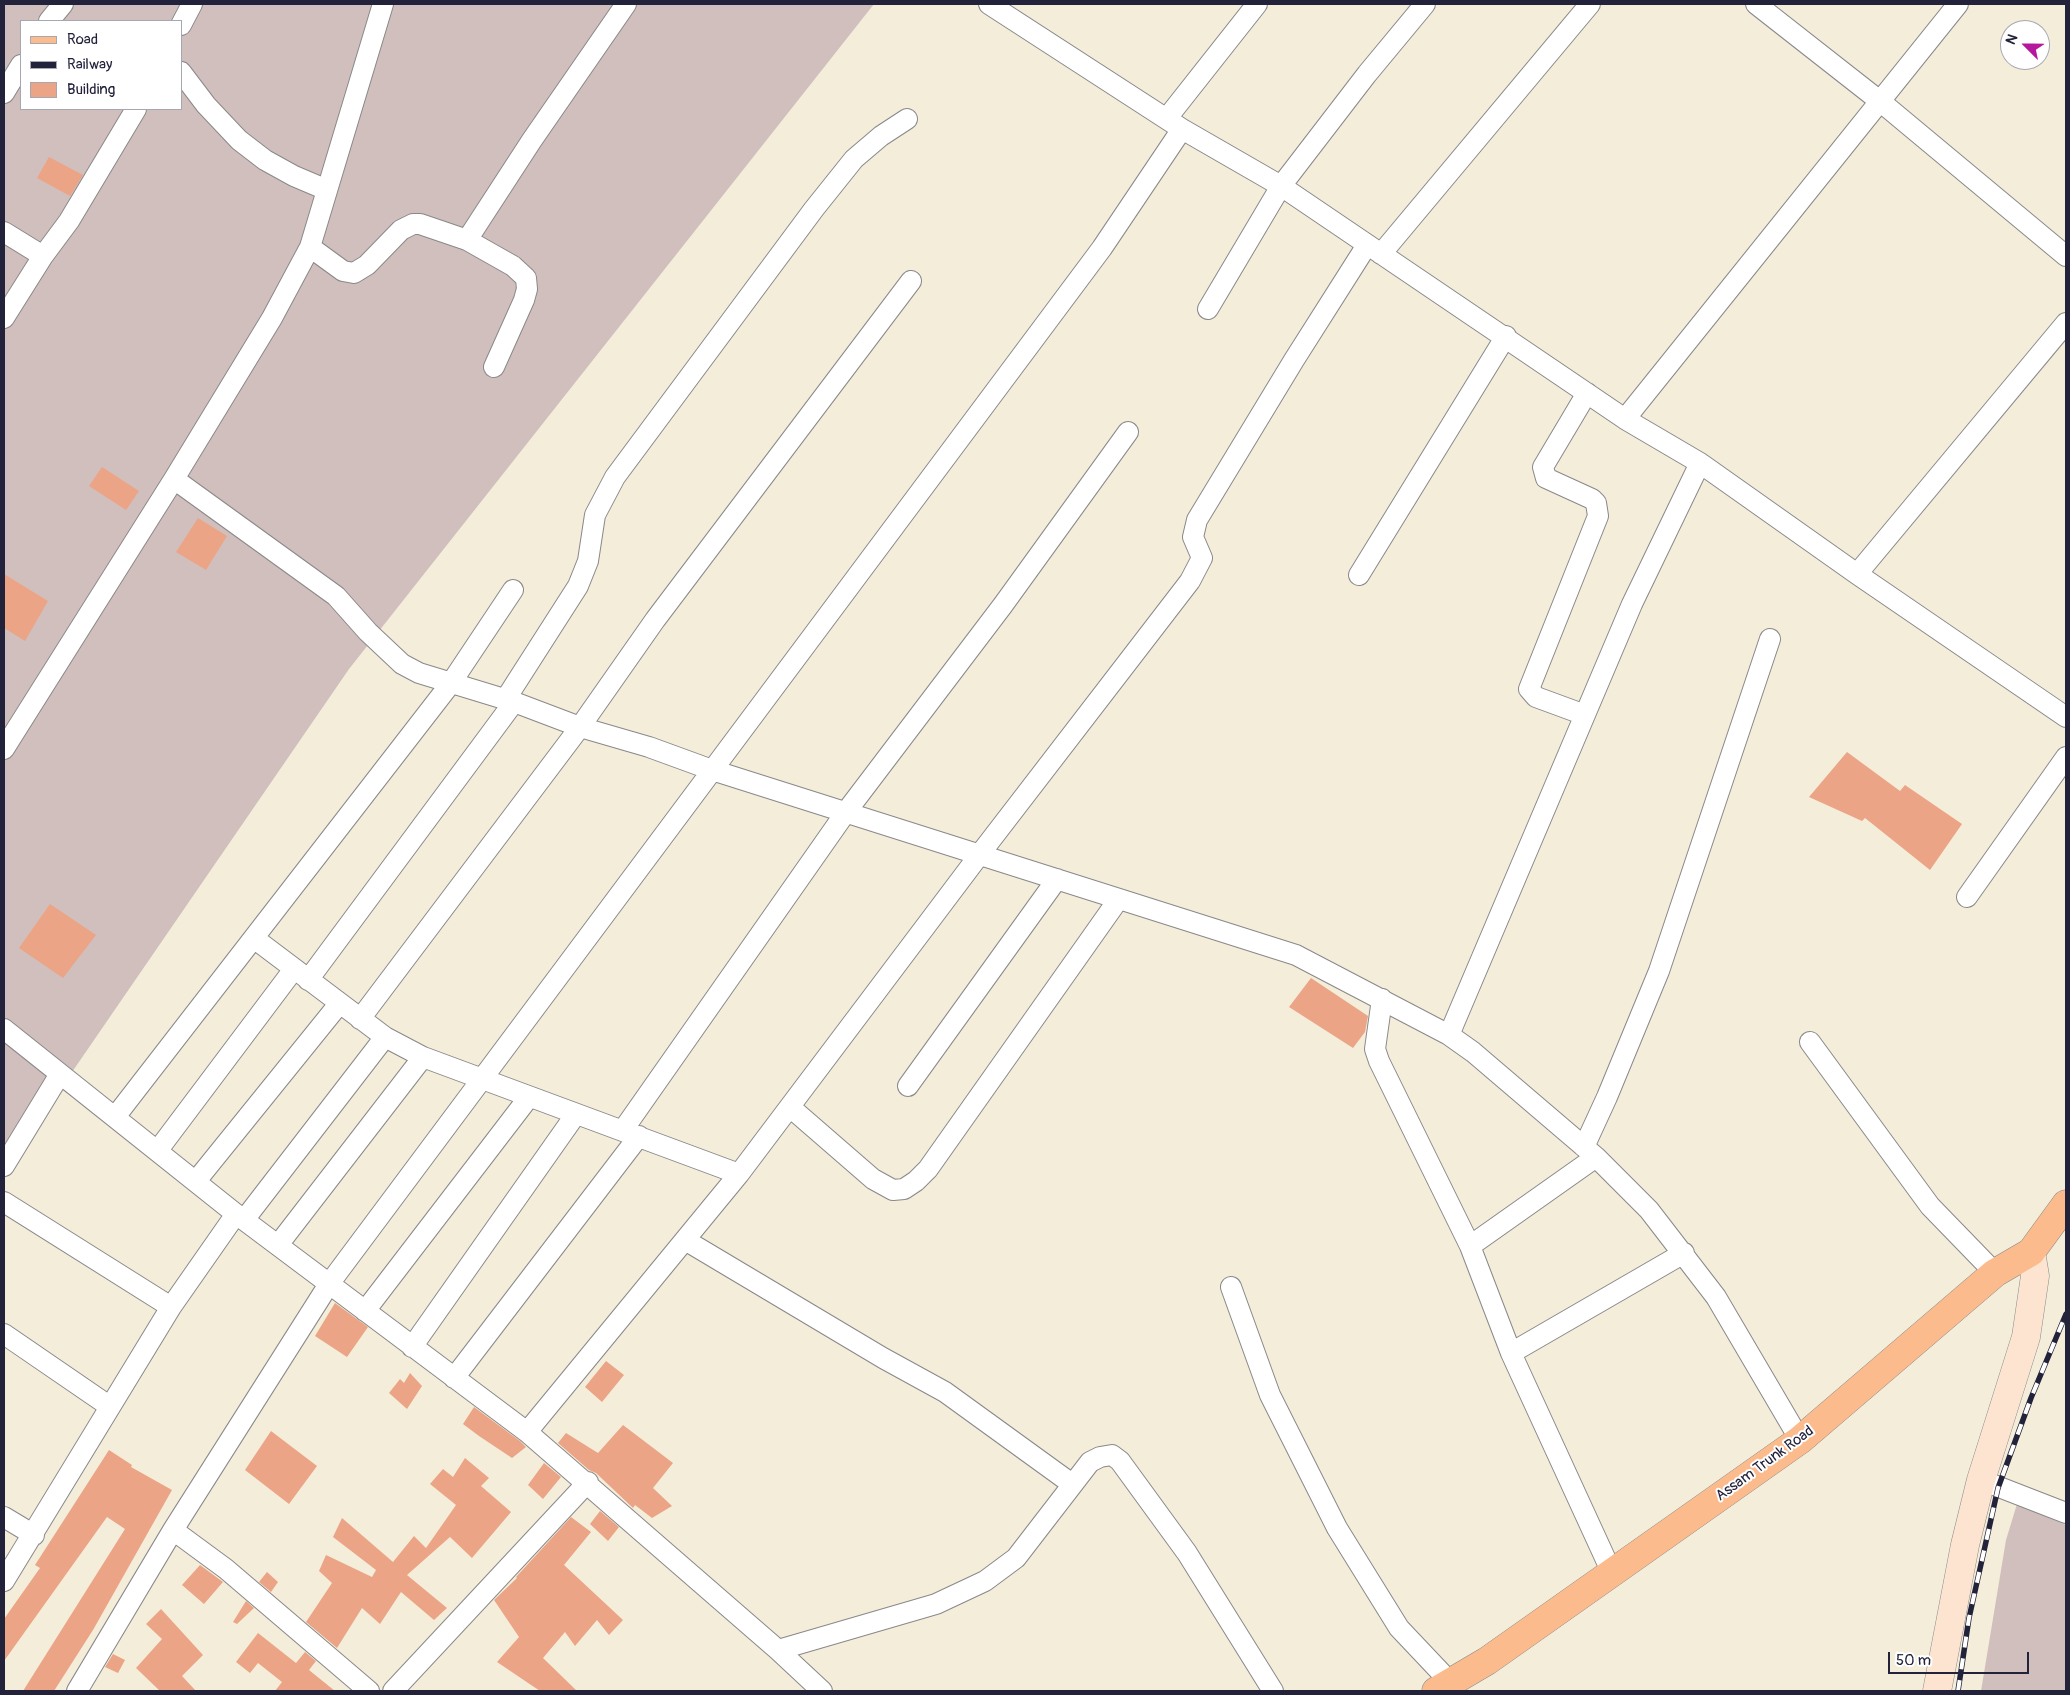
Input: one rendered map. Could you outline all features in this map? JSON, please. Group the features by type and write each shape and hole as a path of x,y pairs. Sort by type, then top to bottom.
{"main road":[{"name":"Assam Trunk Road","path":"1443,1687 1487,1661 1800,1440 1995,1273 2031,1252 2066,1204"},
{"path":"1936,1691 1965,1545 1982,1480 2026,1337 2034,1276 2031,1252"}],"street":[{"path":"50,20 63,4"},
{"path":"182,23 192,4"},
{"path":"4,749 174,479 272,318 310,247 383,4"},
{"path":"467,240 532,140 626,4"},
{"path":"989,4 1174,124 1281,186 1374,250 1506,336 1625,419 1700,463 2066,716"},
{"path":"77,1691 173,1530 329,1284 481,1080 536,1010 712,770 1102,248 1174,124 1257,4"},
{"path":"1208,309 1281,186 1367,74 1425,4"},
{"path":"527,1432 739,1174 980,854 1190,581 1202,558 1193,537 1197,520 1294,360 1374,250 1590,4"},
{"path":"1756,4 1881,102 2066,256"},
{"path":"1625,419 1958,4"},
{"path":"4,93 20,67"},
{"path":"182,73 206,105 239,140 265,160 294,176 327,190"},
{"path":"4,318 43,256 69,221 135,110"},
{"path":"158,1150 301,974 509,701 578,586 588,561 596,515 615,477 854,159 881,136 907,119"},
{"path":"310,247 343,271 354,273 367,265 401,230 413,224 420,224 467,240 513,266 526,278 527,288 524,300 494,367"},
{"path":"4,232 43,256"},
{"path":"360,1019 580,726 655,620 911,281"},
{"path":"1858,574 2066,323"},
{"path":"1360,575 1506,336"},
{"path":"1585,715 1536,697 1529,689 1598,516 1596,503 1592,499 1546,478 1543,467 1587,393"},
{"path":"454,1378 631,1133 846,812 1003,605 1128,432"},
{"path":"1449,1035 1632,604 1700,463"},
{"path":"174,479 336,596 368,632 402,664 419,673 649,747 712,770 1296,955 1449,1035 1473,1052 1590,1152 1649,1210 1716,1297 1800,1440"},
{"path":"115,1117 451,684 513,590"},
{"path":"1470,1246 1590,1152 1607,1096 1658,971 1770,639"},
{"path":"1967,897 2066,756"},
{"path":"908,1086 1057,878"},
{"path":"790,1106 873,1179 893,1190 904,1189 916,1182 928,1169 1118,900"},
{"path":"255,939 385,1037 423,1058 739,1174"},
{"path":"1382,1000 1375,1043 1379,1062 1470,1246 1511,1353 1612,1573"},
{"path":"196,1181 339,1004"},
{"path":"4,1029 240,1217 527,1432 588,1482 822,1691"},
{"path":"4,1581 34,1535 109,1406 171,1307 240,1217 385,1037"},
{"path":"1810,1042 1930,1206 1995,1273"},
{"path":"278,1245 423,1058"},
{"path":"4,1166 60,1074"},
{"path":"365,1311 529,1097"},
{"path":"412,1347 576,1114"},
{"path":"4,1202 171,1307"},
{"path":"685,1240 840,1334 945,1392 1072,1484"},
{"path":"1511,1353 1684,1253"},
{"path":"1231,1287 1270,1396 1337,1528 1399,1628 1443,1687"},
{"path":"4,1334 109,1406"},
{"path":"778,1650 936,1604 985,1581 1016,1558 1090,1462 1100,1457 1112,1455 1120,1461 1187,1553 1273,1691"},
{"path":"1982,1480 2066,1513"},
{"path":"393,1691 588,1482"},
{"path":"4,1516 34,1535"},
{"path":"173,1530 226,1569 369,1691"}],"shaded area":[{"path":"4,4 874,4 349,669 4,1171"},
{"path":"2017,1504 2066,1525 2066,1691 1981,1691 2006,1540"}],"building":[{"path":"49,157 83,175 70,196 37,178"},
{"path":"102,467 139,491 126,510 89,486"},
{"path":"198,518 227,536 206,570 176,552"},
{"path":"4,574 48,601 25,641 4,628"},
{"path":"1847,752 1900,791 1905,785 1962,824 1930,870 1865,818 1862,821 1809,797"},
{"path":"50,904 96,935 63,978 19,948"},
{"path":"1311,978 1368,1016 1365,1032 1353,1048 1289,1007"},
{"path":"335,1303 368,1327 347,1357 315,1336"},
{"path":"606,1361 624,1375 602,1402 585,1387"},
{"path":"410,1373 422,1386 407,1409 389,1393 400,1379 404,1383"},
{"path":"474,1407 526,1447 512,1458 463,1424"},
{"path":"623,1425 673,1463 653,1488 672,1506 652,1518 635,1505 633,1508 596,1473 589,1470 558,1443 566,1433 598,1453"},
{"path":"271,1431 317,1466 289,1504 245,1470"},
{"path":"109,1450 132,1465 131,1467 172,1490 93,1630 54,1691 23,1691 125,1529 107,1517 4,1661 4,1619 40,1568 35,1565"},
{"path":"465,1458 489,1478 481,1486 511,1512 472,1558 450,1537 407,1575 447,1608 434,1620 401,1592 380,1624 362,1608 337,1648 306,1622 332,1583 319,1571 326,1555 372,1577 376,1570 333,1537 342,1518 393,1562 414,1536 426,1548 456,1505 430,1484 443,1469 453,1477"},
{"path":"544,1463 561,1477 543,1499 528,1485"},
{"path":"600,1511 619,1527 608,1541 590,1524"},
{"path":"571,1517 591,1532 564,1565 623,1620 609,1635 597,1620 575,1646 565,1632 543,1658 577,1691 540,1691 497,1662 519,1637 494,1600 517,1578"},
{"path":"200,1565 223,1582 204,1604 182,1585"},
{"path":"267,1572 278,1582 271,1592 259,1582"},
{"path":"246,1601 254,1608 237,1624 233,1622"},
{"path":"161,1609 203,1655 182,1676 196,1691 160,1691 136,1668 162,1639 146,1624"},
{"path":"258,1633 296,1663 305,1652 316,1661 309,1670 335,1691 275,1691 282,1682 258,1663 250,1673 236,1662"},
{"path":"113,1654 125,1660 118,1673 105,1667"}],"railway":[{"path":"1958,1691 1969,1618 1998,1488 2031,1398 2066,1314"}]}
